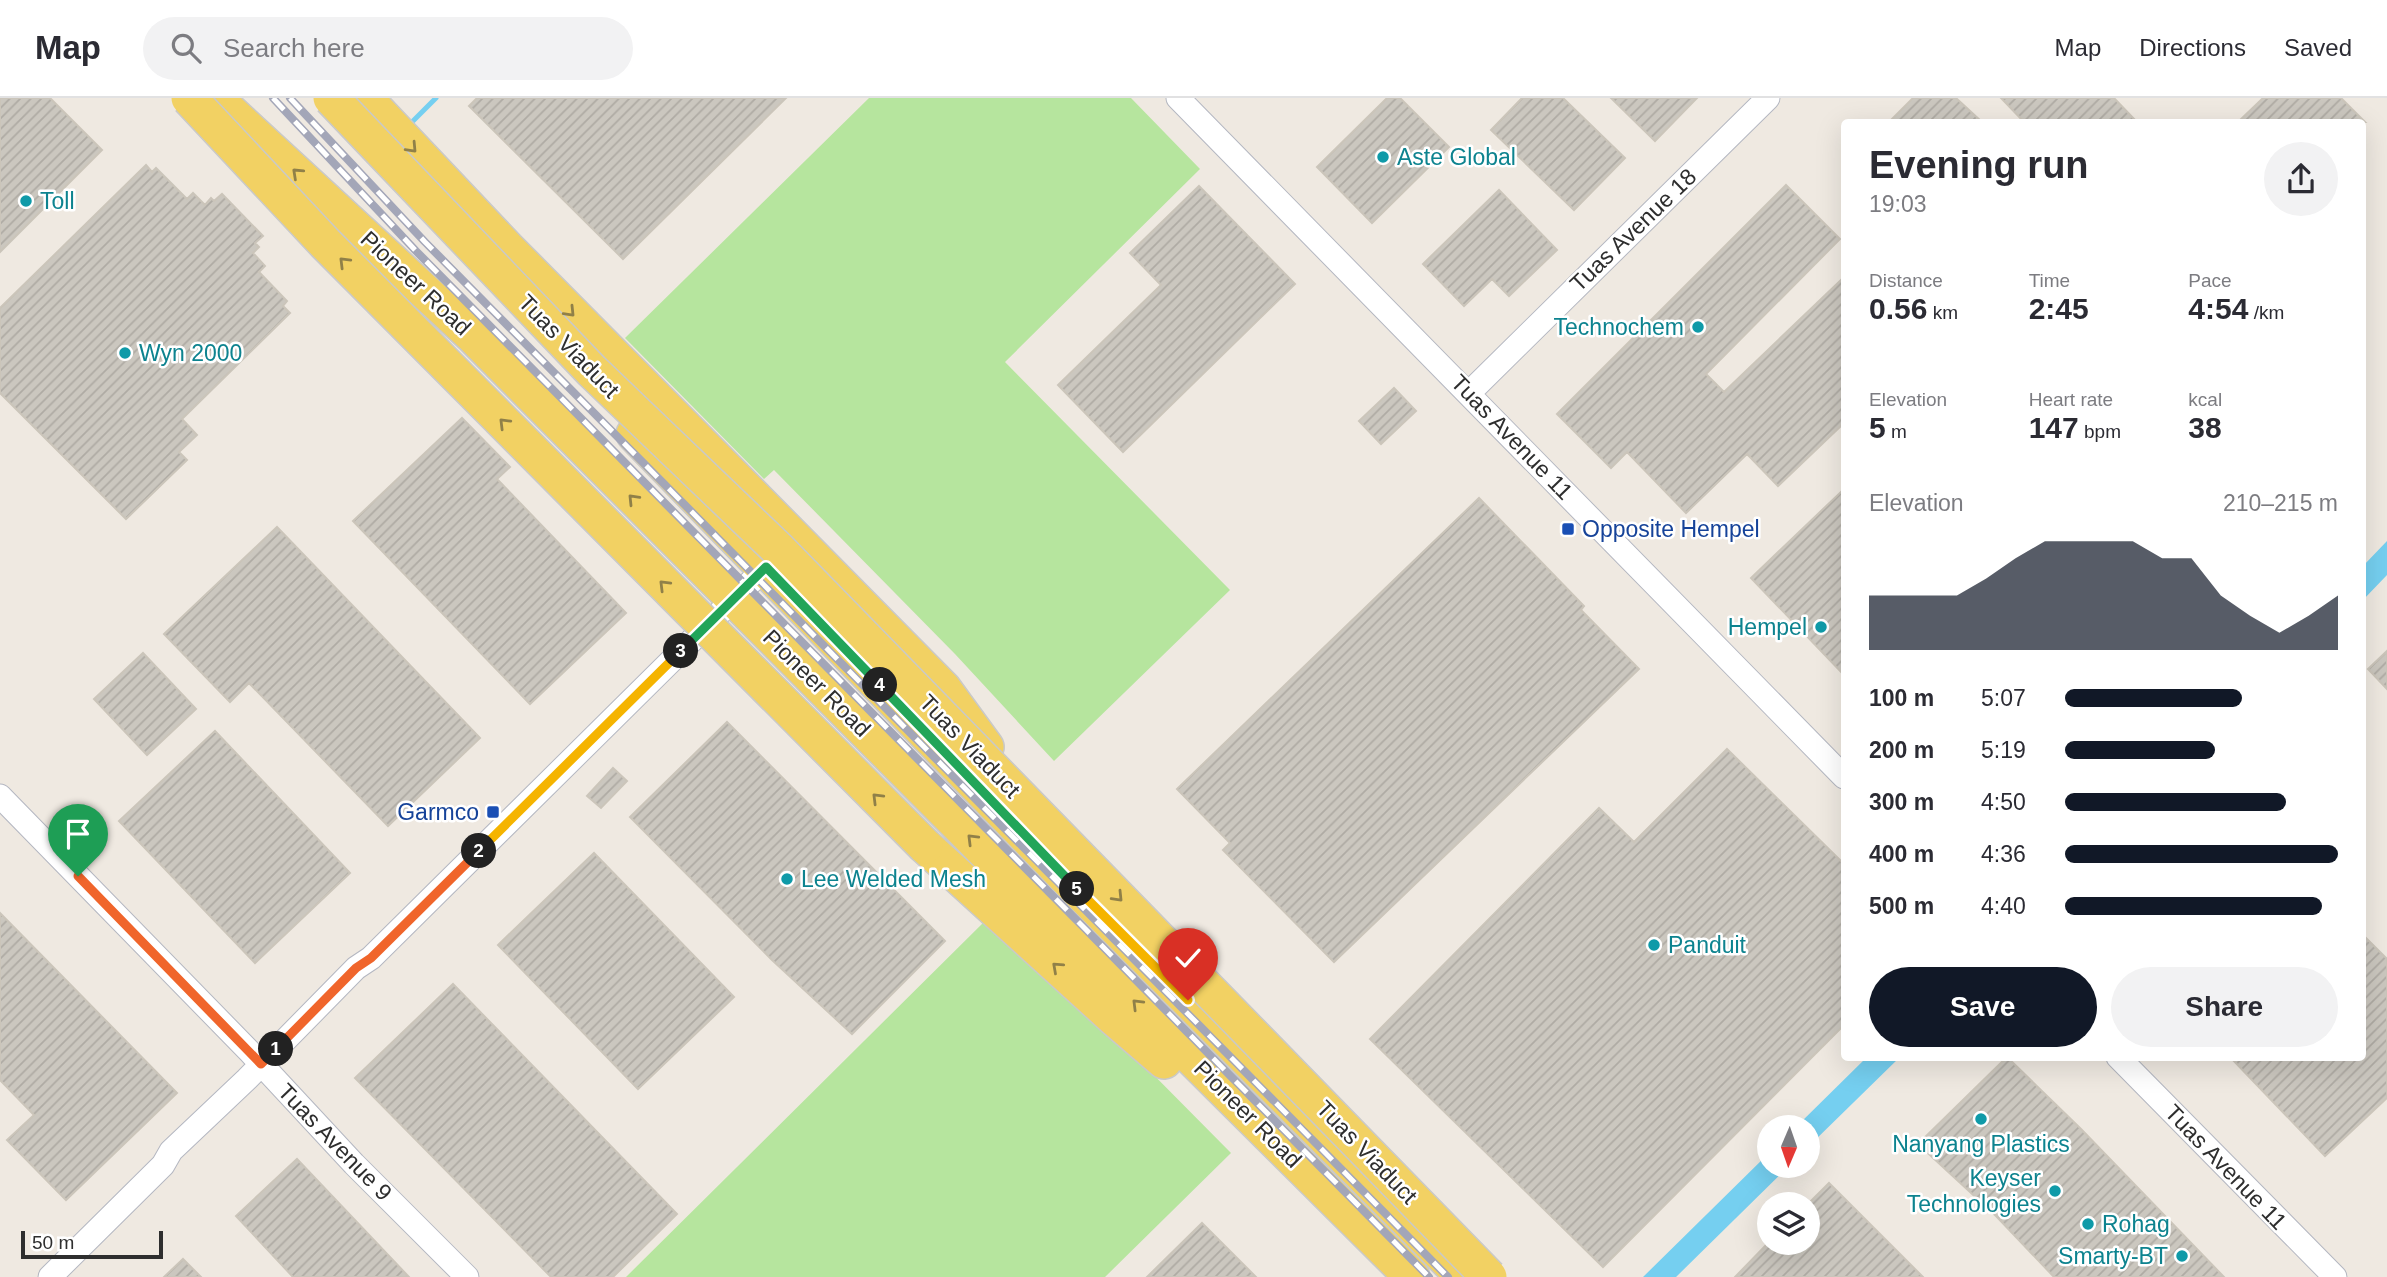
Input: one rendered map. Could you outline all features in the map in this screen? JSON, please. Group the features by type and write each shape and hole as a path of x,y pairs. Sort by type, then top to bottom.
{"main road":[{"path":"190,98 325,243 925,846 1114,1018 1257,1139 1397,1277"},
{"name":"Pioneer Road","path":"215,98 473,336 1010,878 1412,1277"},
{"name":"Pioneer Road","path":"312,98 596,395 1085,897 1464,1277"},
{"name":"Tuas Viaduct","path":"331,98 592,371 789,560 1489,1277"},
{"path":"365,98 507,248 943,688 1034,813 1085,897"}],"street":[{"name":"Tuas Avenue 11","path":"1178,98 1841,774"},
{"name":"Tuas Avenue 18","path":"1469,393 1768,98"},
{"path":"50,1277 163,1165 171,1151 266,1069 356,968 371,958 766,567"},
{"name":"Tuas Avenue 9","path":"0,796 266,1069 354,1164 467,1277"},
{"name":"Tuas Avenue 11","path":"2122,1061 2335,1277"}],"green space":[{"path":"869,98 1131,98 1200,169 1005,362 1230,590 1054,761 955,654 774,470 764,479 625,338"},
{"path":"987,919 1130,1051 1231,1153 1105,1277 626,1277"}],"water":[{"path":"2387,541 2387,575 2366,597 2366,563"},
{"path":"1863,1061 1896,1061 1820,1135 1820,1115 1808,1115"},
{"path":"1757,1165 1757,1178 1777,1178 1763,1192 1757,1192 1757,1197 1676,1277 1643,1277"}],"building":[{"name":"Toll","path":"0,98 50,98 102,150 0,252"},
{"path":"477,98 786,98 623,259 469,106"},
{"name":"Aste Global","path":"1387,98 1400,98 1449,147 1372,223 1317,167"},
{"path":"1522,98 1563,98 1625,158 1574,210 1491,130"},
{"path":"1611,98 1697,98 1655,141"},
{"path":"1913,98 1956,98 1979,119 1892,119"},
{"path":"2001,98 2114,98 2134,119 2021,119"},
{"path":"2263,98 2341,98 2362,119 2241,119"},
{"name":"Wyn 2000","path":"146,165 152,172 156,168 187,199 193,193 205,205 211,198 214,201 222,194 263,236 255,243 259,247 253,253 265,266 259,272 287,301 283,306 290,313 182,419 197,435 179,452 187,460 126,519 0,393 0,308"},
{"path":"1786,185 1840,239 1706,374 1724,392 1841,280 1841,426 1778,486 1747,454 1686,513 1627,452 1611,468 1557,414"},
{"path":"1199,186 1295,284 1123,452 1058,385 1161,285 1130,253"},
{"path":"1499,190 1557,250 1509,296 1492,279 1464,306 1423,264"},
{"path":"1394,388 1416,411 1381,444 1359,421"},
{"path":"462,418 510,467 497,479 626,613 530,704 353,521"},
{"name":"Hempel","path":"1841,492 1841,672 1751,578"},
{"path":"1479,498 1584,606 1581,610 1639,669 1334,962 1223,850 1230,843 1177,789"},
{"path":"277,527 480,738 388,826 249,683 230,702 164,634"},
{"path":"2387,651 2387,689 2368,669"},
{"path":"143,653 196,709 147,755 94,699"},
{"name":"Lee Welded Mesh","path":"727,722 945,941 852,1034 772,960 630,817"},
{"path":"215,731 350,873 255,963 119,821"},
{"name":"Panduit","path":"1727,749 1841,861 1841,1028 1603,1267 1370,1039 1599,808 1634,842"},
{"path":"613,768 627,781 601,808 587,796"},
{"path":"594,853 734,997 638,1089 498,945"},
{"path":"0,913 177,1093 66,1200 7,1140 34,1115 0,1080"},
{"path":"2366,938 2387,959 2387,1098 2325,1156 2234,1061 2366,1061"},
{"path":"453,984 677,1214 613,1277 551,1277 355,1078"},
{"path":"2003,1061 2011,1061 2224,1277 2054,1277 1996,1216 1918,1144"},
{"path":"297,1159 409,1277 293,1277 236,1216"},
{"path":"1829,1183 1923,1277 1735,1277 1757,1254 1820,1255 1820,1192"},
{"path":"1202,1223 1256,1277 1147,1277"},
{"path":"183,1259 201,1277 164,1277"}],"waterway":[{"path":"413,121 436,98"}],"railway":[{"path":"273,98 416,251 1429,1277"},
{"path":"290,98 425,242 1448,1277"}],"place":[{"name":"Aste Global","path":"1383,157"},
{"name":"Toll","path":"26,201"},
{"name":"Technochem","path":"1698,327"},
{"name":"Wyn 2000","path":"125,353"},
{"name":"Opposite Hempel","path":"1568,529"},
{"name":"Hempel","path":"1821,627"},
{"name":"Garmco","path":"493,812"},
{"name":"Lee Welded Mesh","path":"787,879"},
{"name":"Panduit","path":"1654,945"},
{"name":"Nanyang Plastics","path":"1981,1119"},
{"name":"Keyser Technologies","path":"2055,1191"},
{"name":"Rohag","path":"2088,1224"},
{"name":"Smarty-BT","path":"2182,1256"}],"route":[{"path":"78,876 261,1064 766,567 1188,1000"}]}
